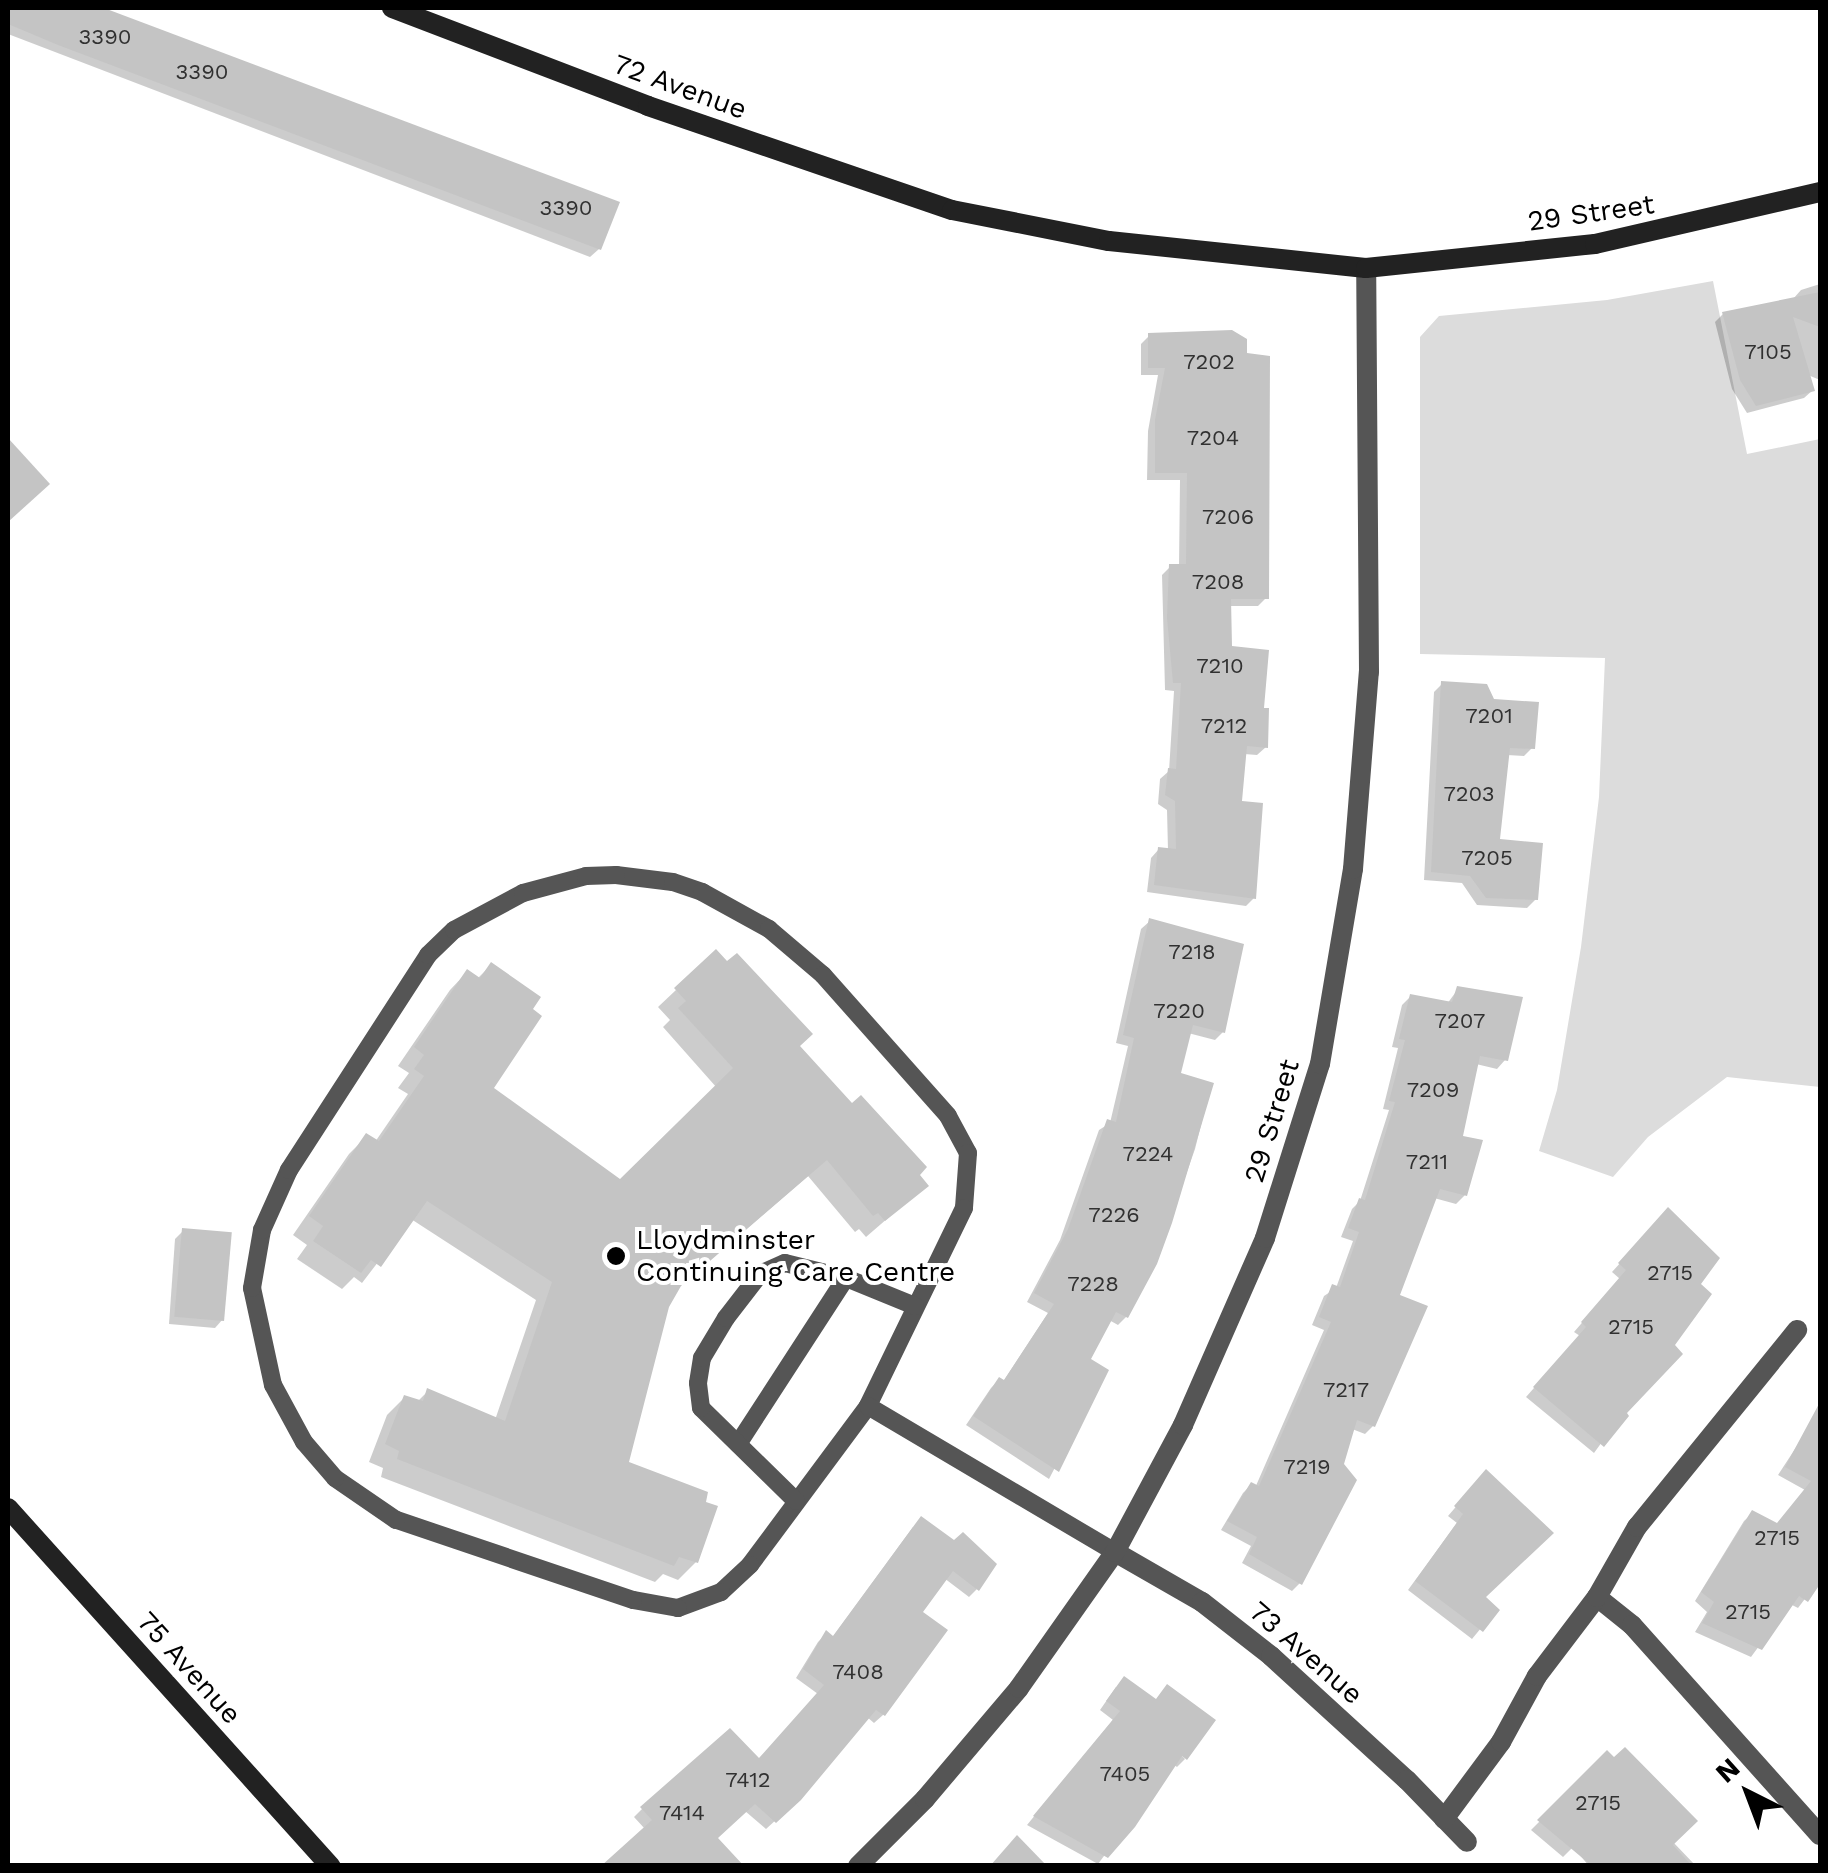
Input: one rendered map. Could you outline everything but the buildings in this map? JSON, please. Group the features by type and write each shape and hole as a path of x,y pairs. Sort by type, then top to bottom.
{"street":[{"name":"72 Avenue","path":"392,8 648,106 952,210"},
{"name":"29 Street","path":"952,210 1108,241 1366,268 1594,244 1820,192"},
{"name":"29 Street","path":"858,1866 926,1799 1019,1688 1115,1552 1183,1425 1265,1238 1320,1064 1354,869 1369,672 1366,268"},
{"path":"1444,1819 1500,1742 1537,1676 1597,1597 1636,1527 1797,1330"},
{"name":"75 Avenue","path":"8,1508 330,1866"},
{"name":"73 Avenue","path":"1115,1552 1202,1602 1271,1656 1467,1842"},
{"path":"1597,1597 1632,1625 1820,1835"}],"lane":[{"path":"616,875 673,882 732,906 823,975 959,1131 968,1154 964,1208 915,1306 868,1406 750,1564 721,1592 678,1608 633,1600 396,1520 335,1478 292,1424 264,1361 254,1274 262,1230 289,1170 405,984 454,930 492,907 557,882 616,875"},
{"path":"796,1501 700,1408 702,1358 726,1318 760,1274 785,1263 846,1278 915,1306"},
{"path":"738,1444 846,1278"},
{"path":"868,1406 1115,1552"}],"shaded area":[{"path":"1713,281 1747,454 1820,439 1820,1087 1727,1077 1648,1137 1613,1177 1539,1151 1557,1090 1581,947 1599,797 1605,658 1420,654 1420,337 1439,316 1607,300"}],"place":[{"name":"Lloydminster Continuing Care Centre","path":"616,1256"}]}
